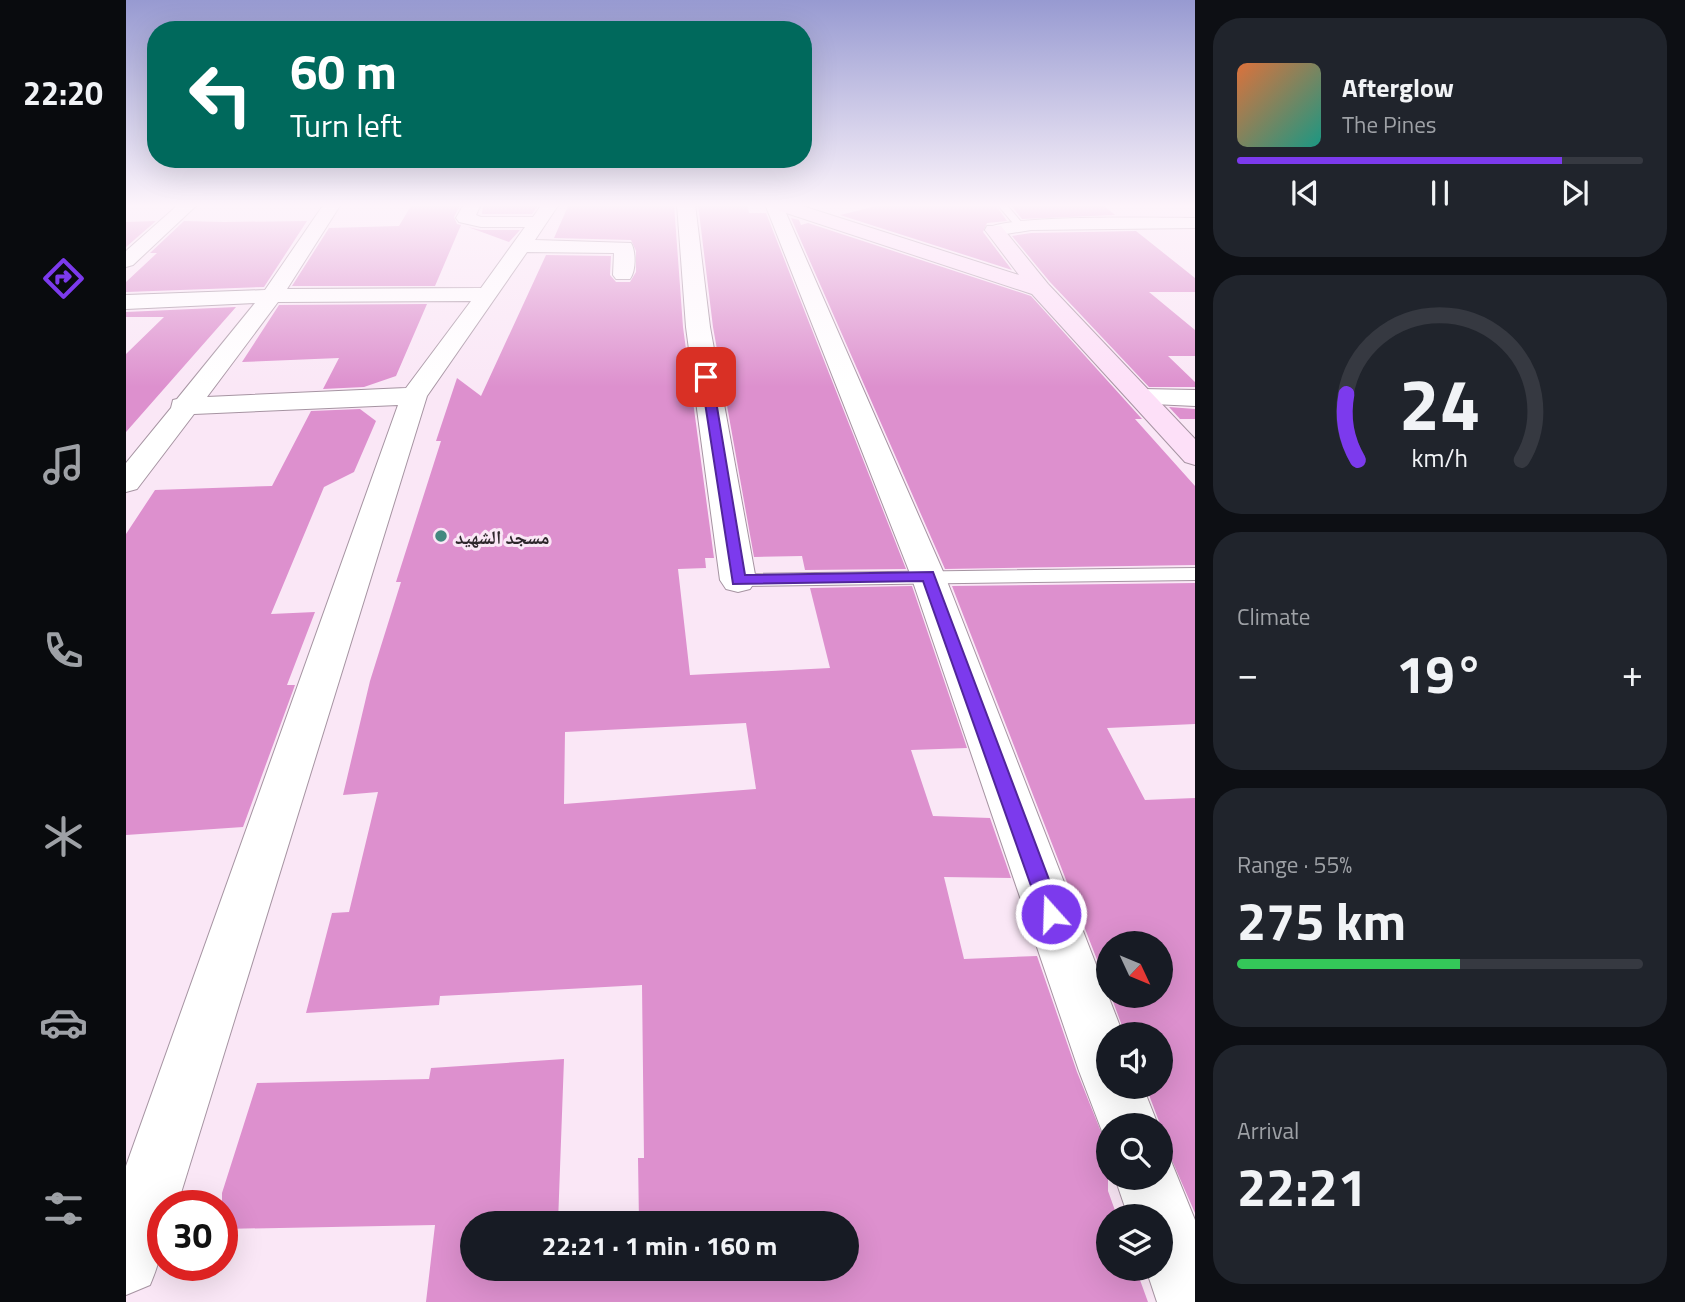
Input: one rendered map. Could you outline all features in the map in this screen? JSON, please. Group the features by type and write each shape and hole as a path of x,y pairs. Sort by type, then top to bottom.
{"street":[{"path":"126,483 183,406 272,296 293,265"},
{"path":"126,1261 414,396 507,265"},
{"path":"623,265 623,275"},
{"path":"692,265 698,327 738,580"},
{"path":"800,265 928,576 1096,1038"},
{"path":"964,265 1040,289"},
{"path":"1021,265 1040,289 1195,456"},
{"path":"126,302 272,296 485,294"},
{"path":"183,406 414,396"},
{"path":"1141,397 1195,398"},
{"path":"1151,1190 1192,1302"}],"lane":[{"path":"738,580 1195,573"}],"building":[{"path":"144,265 278,265 264,287 126,292 126,282"},
{"path":"306,265 444,265 435,286 292,286"},
{"path":"542,265 611,265 610,275 616,282 630,282 636,272 636,265 678,265 683,327 714,558 705,558 706,568 678,569 690,675 830,668 810,588 912,586 967,748 911,750 933,816 990,818 1011,878 944,877 964,959 1037,956 1096,1119 1096,1190 1108,1190 1113,1204 1096,1204 1096,1281 1140,1281 1148,1302 426,1302 435,1225 238,1229 238,1190 223,1190 257,1083 429,1079 431,1068 564,1059 558,1211 460,1211 460,1281 859,1281 859,1211 639,1211 638,1158 644,1158 642,985 440,996 439,1005 306,1013 332,913 349,912 378,792 343,795 370,681 401,582 396,582 441,441 436,441 457,378 481,396","holes":["746,723 756,789 564,804 565,732"]},
{"path":"705,265 786,265 906,569 805,570 802,556 754,557 713,327"},
{"path":"812,265 936,265 1031,296 1142,419 1135,419 1195,486 1195,565 945,569"},
{"path":"996,265 1008,265 1012,270"},
{"path":"1036,265 1178,265 1195,278 1195,292 1149,292 1195,330 1195,356 1168,356 1195,382 1195,387 1149,387"},
{"path":"427,304 396,376 364,387 323,389 339,358 242,362 279,305"},
{"path":"236,307 126,432 126,354 164,317 126,317 126,312"},
{"path":"1169,407 1195,409 1195,419 1180,419"},
{"path":"360,409 376,421 354,472 324,487 271,614 315,612 287,685 295,685 243,827 126,835 126,534 155,490 272,486 311,411"},
{"path":"1195,583 1195,724 1107,728 1145,800 1195,798 1195,1213 1173,1163 1173,1113 1156,1113 1151,1099 1173,1099 1173,1022 1121,1022 1115,1008 1173,1008 1173,931 1096,931 1096,957 952,586"}],"place":[{"name":"مسجد الشهيد","path":"441,536"}],"route":[{"path":"706,377 738,580 928,576 1051,914"}]}
